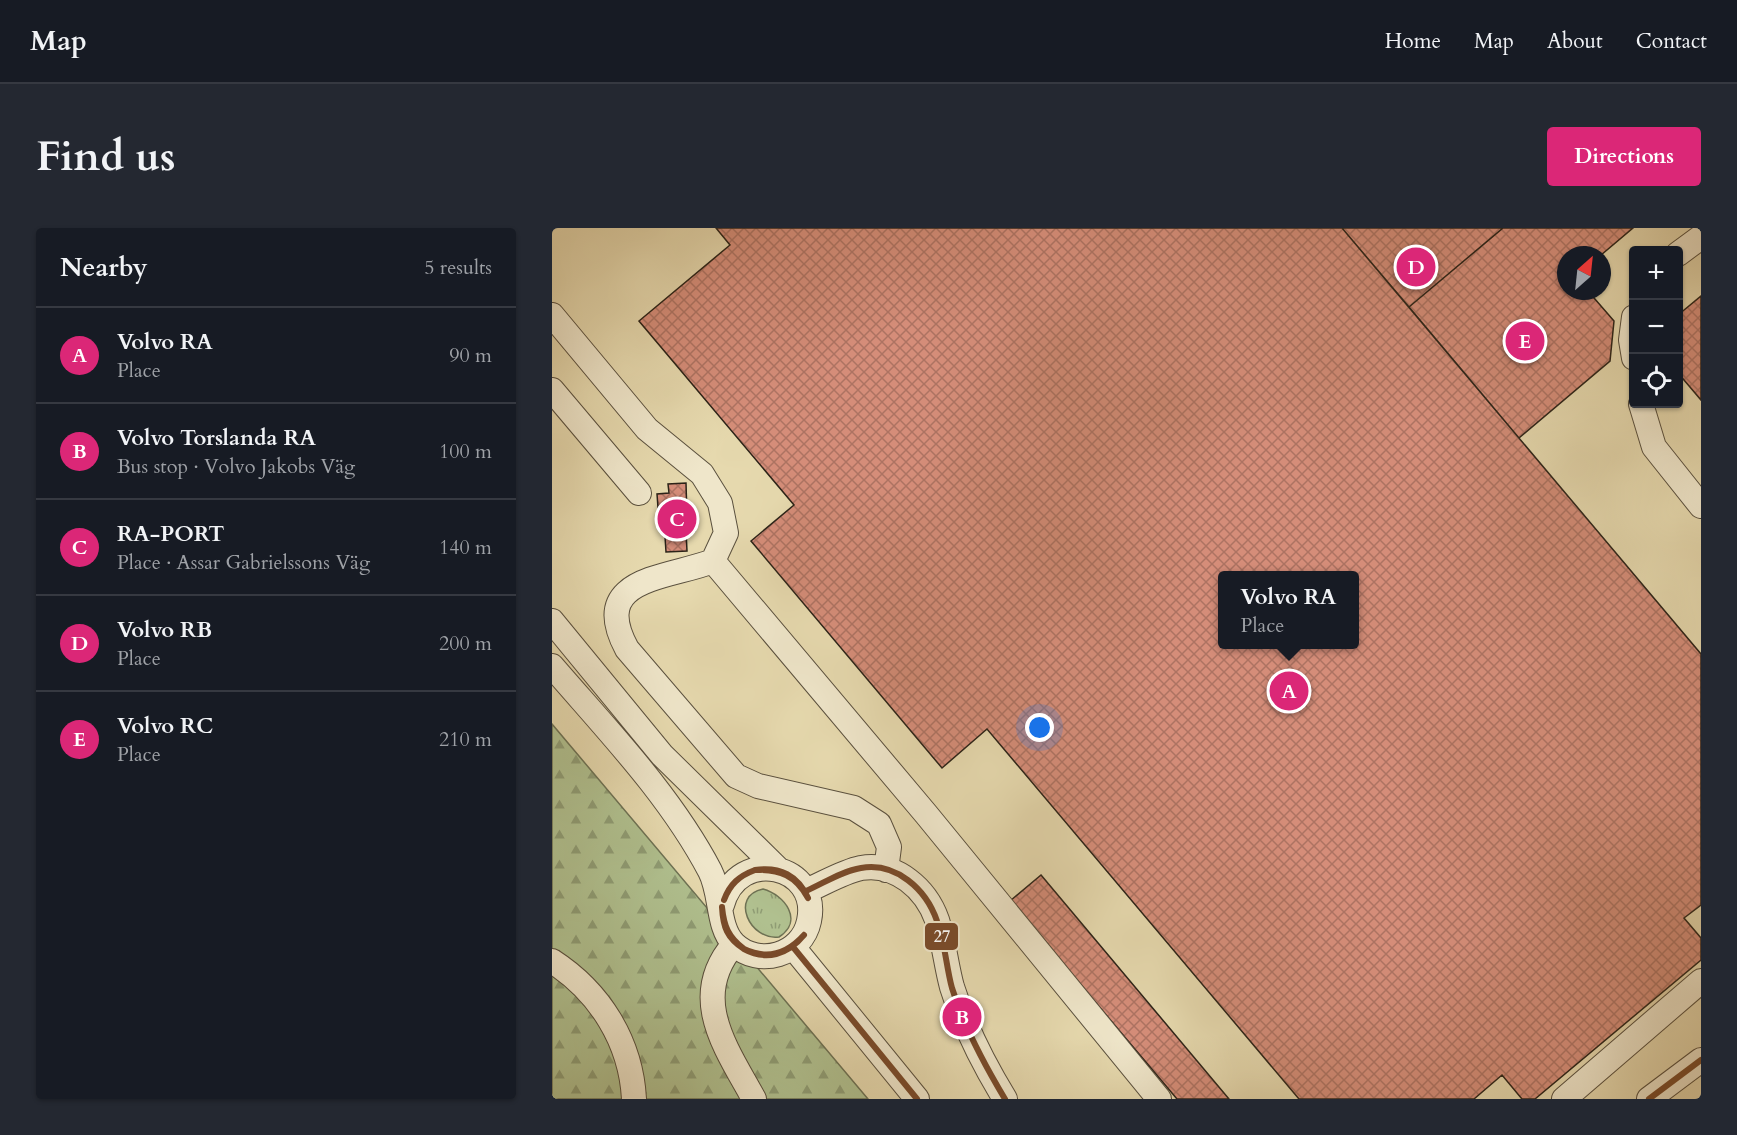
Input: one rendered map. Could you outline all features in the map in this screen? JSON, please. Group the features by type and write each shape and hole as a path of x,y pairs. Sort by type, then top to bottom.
{"street":[{"path":"1683,250 1701,237"},
{"path":"552,315 647,429 702,474 720,503 726,533 712,561 689,571 652,578 629,588 618,601 618,633 627,649 736,776 758,786 854,808 879,824 889,847 886,870"},
{"path":"552,390 639,493"},
{"path":"1642,408 1654,447 1701,506"},
{"path":"712,561 926,814 1159,1099"},
{"path":"552,621 662,755 779,870"},
{"path":"552,666 667,802 711,872 722,905 724,930 734,944 752,955 784,953 803,936 809,922 810,907 806,891 792,876 779,870 761,868 742,874 729,887 722,905"},
{"path":"806,891 858,869 872,867 895,872 911,882 932,908 962,1017 982,1062 1005,1099"},
{"path":"734,944 717,970 711,993 712,1010 728,1052 754,1099"},
{"path":"793,947 917,1099"},
{"path":"552,961 592,995 612,1022 627,1056 634,1099"},
{"path":"1564,1099 1701,981"},
{"path":"1649,1099 1701,1060"},
{"path":"887,1063 932,1099"}],"green space":[{"path":"552,724 868,1099 552,1099"},
{"path":"763,889 778,897 789,909 790,924 779,937 759,932 747,917 745,908 747,900 753,893"}],"building":[{"path":"716,228 1342,228 1701,654 1701,905 1684,918 1701,938 1701,960 1535,1099 1522,1099 1502,1075 1474,1099 1299,1099 987,729 942,768 751,541 794,505 639,321 730,245"},
{"path":"1342,228 1503,228 1409,307"},
{"path":"1503,228 1633,228 1611,247 1557,246 1557,300 1596,300 1614,321 1610,361 1519,438 1409,307"},
{"path":"1701,296 1701,400 1683,379 1683,311"},
{"path":"686,483 687,517 694,517 695,531 686,531 687,551 666,552 664,521 659,521 657,494 669,493 668,484"},
{"path":"1041,875 1229,1099 1177,1099 1010,901"}],"transit line":[{"name":"27","path":"806,891 847,872 874,867 898,874 917,889 932,909 937,921 952,988 962,1017 1005,1099"},
{"name":"27","path":"755,870 764,869 787,874 799,884 808,898"},
{"name":"27","path":"724,900 736,881 755,870"},
{"name":"27","path":"755,870 786,875 798,884 808,898"},
{"name":"27","path":"722,907 728,931 744,949"},
{"name":"27","path":"722,907 727,931 744,949"},
{"name":"27","path":"744,949 761,954 776,953 791,947 804,935"},
{"name":"27","path":"744,949 760,955 776,954 791,947 804,935"},
{"name":"27","path":"793,947 917,1099"},
{"name":"27","path":"1649,1099 1701,1060"}],"place":[{"name":"Volvo RB","path":"1416,267"},
{"name":"Volvo RC","path":"1525,341"},
{"name":"RA-PORT","path":"677,519"},
{"name":"Volvo RA","path":"1289,691"},
{"name":"Volvo Torslanda RA","path":"962,1017"}]}
